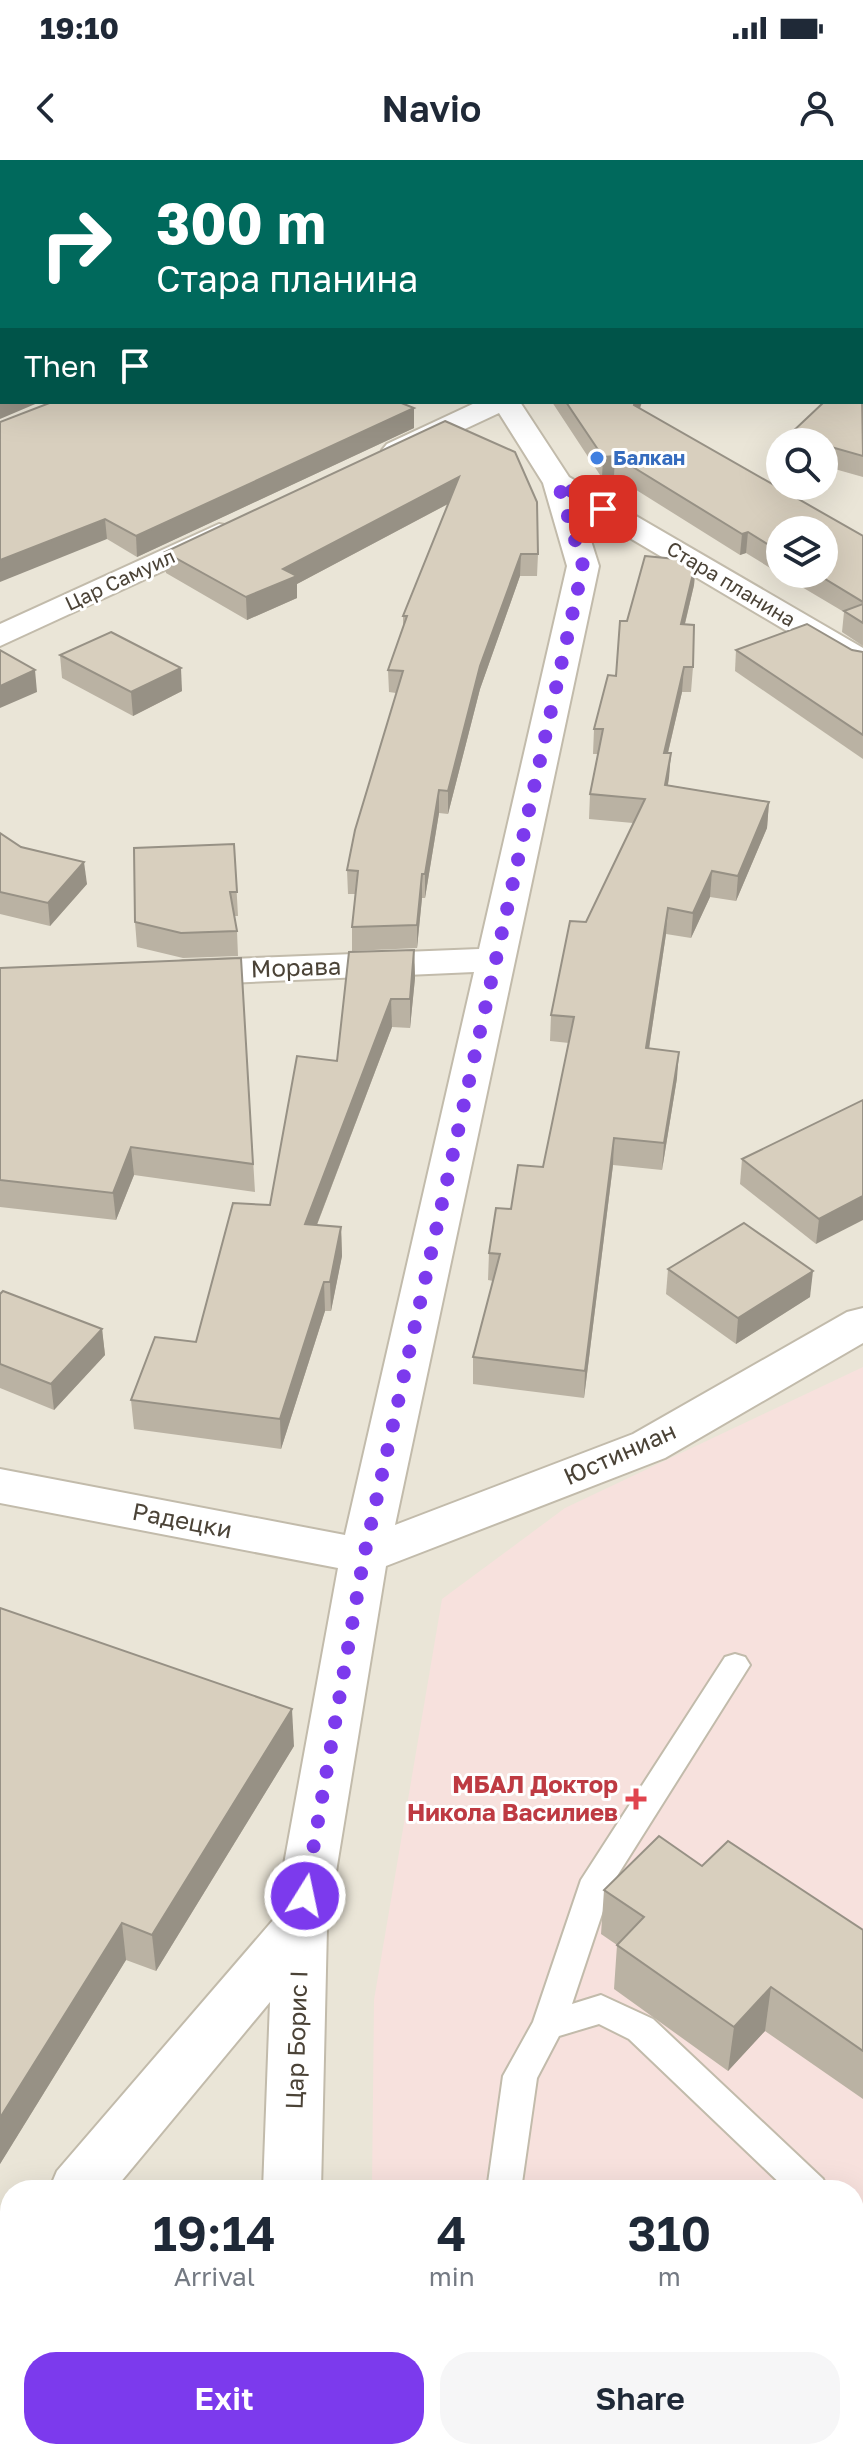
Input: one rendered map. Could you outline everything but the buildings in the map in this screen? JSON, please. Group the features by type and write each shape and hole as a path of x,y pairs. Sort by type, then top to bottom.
{"street":[{"path":"371,462 496,404"},
{"name":"Цар Борис I","path":"292,2180 300,1927 364,1556 583,566 558,483 507,404"},
{"name":"Стара планина","path":"558,483 863,662"},
{"name":"Цар Самуил","path":"0,636 243,522"},
{"name":"Морава","path":"155,974 496,960"},
{"name":"Юстиниан","path":"364,1556 649,1446 863,1323"},
{"name":"Радецки","path":"0,1486 364,1556"},
{"path":"86,2180 300,1927"}],"lane":[{"path":"505,2180 520,2076 548,2026 597,1880 735,1665"},
{"path":"548,2026 601,2009 641,2029 800,2180"}],"shaded area":[{"path":"0,404 863,404 863,2180 0,2180"},
{"name":"МБАЛ Доктор Никола Василиев","path":"863,1367 863,2180 372,2180 374,2000 442,1599 565,1508"}],"place":[{"name":"Балкан","path":"597,458"},
{"name":"МБАЛ Доктор Никола Василиев","path":"636,1799"}],"route":[{"path":"305,1896 364,1556 583,566 558,483 603,509"}]}
